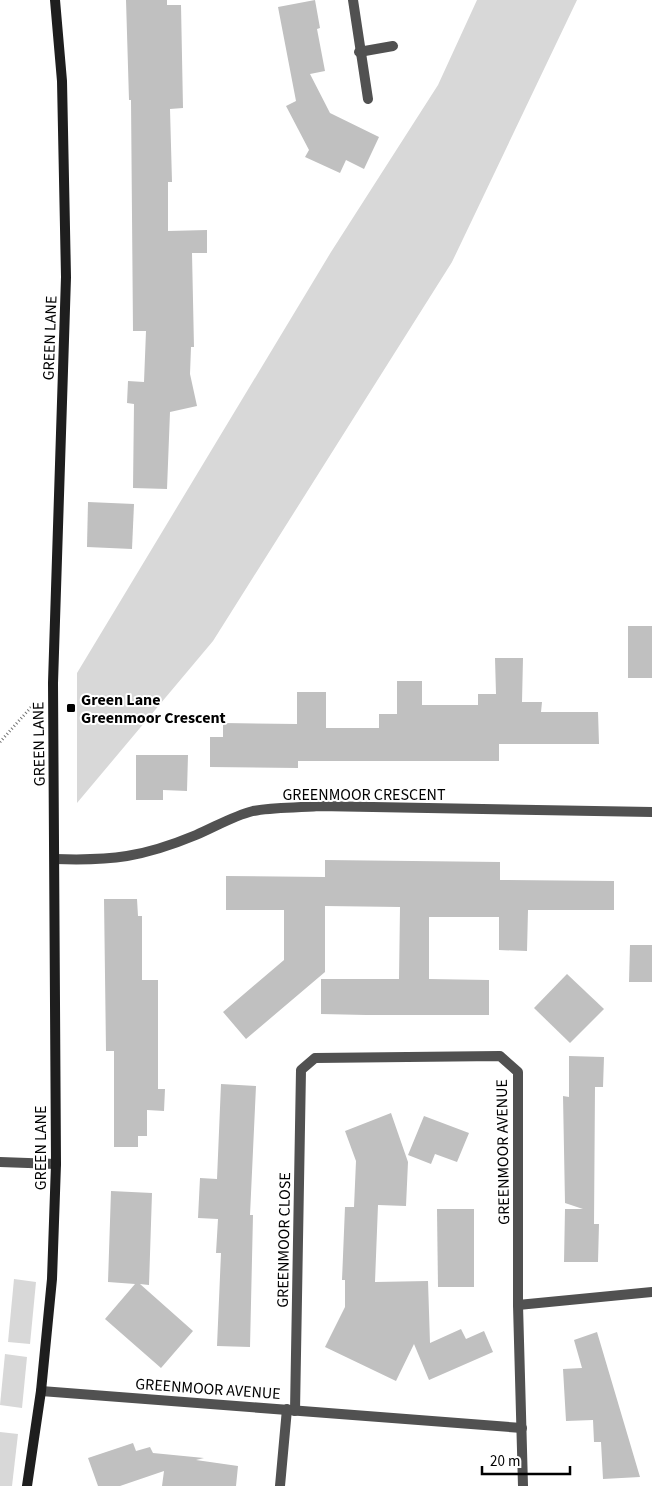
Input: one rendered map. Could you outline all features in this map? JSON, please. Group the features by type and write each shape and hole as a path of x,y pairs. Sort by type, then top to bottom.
{"main road":[{"name":"GREEN LANE","path":"27,1486 41,1391 52,1279 56,1164 53,672 66,277 62,81 55,0"}],"street":[{"path":"353,0 359,52 368,99"},
{"path":"359,52 393,46"},
{"name":"GREENMOOR CRESCENT","path":"54,859 99,860 128,858 164,848 253,811 286,808 318,806 652,812"},
{"name":"GREENMOOR AVENUE","path":"301,1070 315,1058 500,1056 518,1072 518,1305 523,1486"},
{"name":"GREENMOOR CLOSE","path":"280,1486 291,1410 301,1070"},
{"path":"0,1162 56,1164"},
{"path":"518,1305 652,1292"},
{"name":"GREENMOOR AVENUE","path":"41,1391 522,1428"}],"path":[{"path":"0,742 53,683"}],"shaded area":[{"path":"477,0 577,0 452,262 213,641 77,803 77,673 331,252 438,85"},
{"path":"14,1279 36,1282 30,1344 8,1342"},
{"path":"5,1354 27,1357 22,1408 0,1405"},
{"path":"0,1432 18,1434 12,1486 0,1486"}],"building":[{"path":"126,0 167,0 167,5 181,5 183,108 170,109 172,182 168,182 168,231 207,230 207,253 192,253 194,347 191,347 190,374 197,406 170,412 167,489 133,488 134,404 127,403 128,381 144,382 146,331 133,331 131,100 129,100"},
{"path":"315,0 320,28 317,29 325,71 310,74 330,113 379,137 364,169 346,160 340,173 305,157 309,150 286,106 296,101 278,7"},
{"path":"88,502 134,504 132,549 87,547"},
{"path":"628,626 652,626 652,678 628,678"},
{"path":"495,658 523,658 522,702 542,702 541,712 598,712 599,744 499,744 499,761 298,761 298,768 210,767 210,737 223,737 223,723 297,724 297,692 326,692 326,728 379,728 379,714 397,714 397,681 422,681 422,705 478,705 478,694 496,694"},
{"path":"136,755 188,755 187,791 163,790 163,800 136,800"},
{"path":"325,860 500,862 500,880 614,881 614,910 528,910 527,951 499,950 499,917 429,917 429,979 489,980 489,1015 366,1015 321,1014 321,979 399,979 400,907 325,906 325,972 246,1039 223,1012 284,960 284,910 226,910 226,876 325,877"},
{"path":"104,899 137,899 138,916 142,916 142,980 158,980 158,1089 165,1089 164,1111 147,1110 147,1136 138,1136 138,1147 114,1147 114,1051 106,1051"},
{"path":"630,945 652,945 652,982 629,982"},
{"path":"567,974 604,1009 570,1043 534,1008"},
{"path":"569,1056 604,1057 603,1087 595,1087 594,1224 599,1224 598,1262 564,1262 565,1209 583,1209 565,1203 563,1096 569,1097"},
{"path":"221,1084 256,1086 250,1215 253,1215 250,1347 217,1346 221,1253 216,1253 218,1219 198,1218 200,1178 217,1179"},
{"path":"391,1113 408,1162 406,1206 378,1205 375,1282 428,1281 430,1343 461,1329 466,1339 484,1331 493,1352 429,1380 414,1344 396,1381 325,1347 345,1307 345,1280 342,1280 345,1207 354,1207 356,1161 345,1131"},
{"path":"424,1116 469,1133 457,1162 435,1154 431,1164 408,1155"},
{"path":"111,1191 152,1193 149,1285 140,1284 193,1331 161,1368 105,1319 135,1284 108,1282"},
{"path":"437,1209 474,1209 474,1287 438,1287"},
{"path":"597,1332 640,1477 603,1479 601,1442 594,1442 593,1420 566,1421 563,1369 582,1368 574,1340"},
{"path":"133,1443 136,1451 150,1447 153,1453 204,1458 196,1460 238,1466 236,1486 162,1486 164,1471 120,1486 98,1486 88,1458"}],"place":[{"name":"Green Lane Greenmoor Crescent","path":"71,708"}]}
